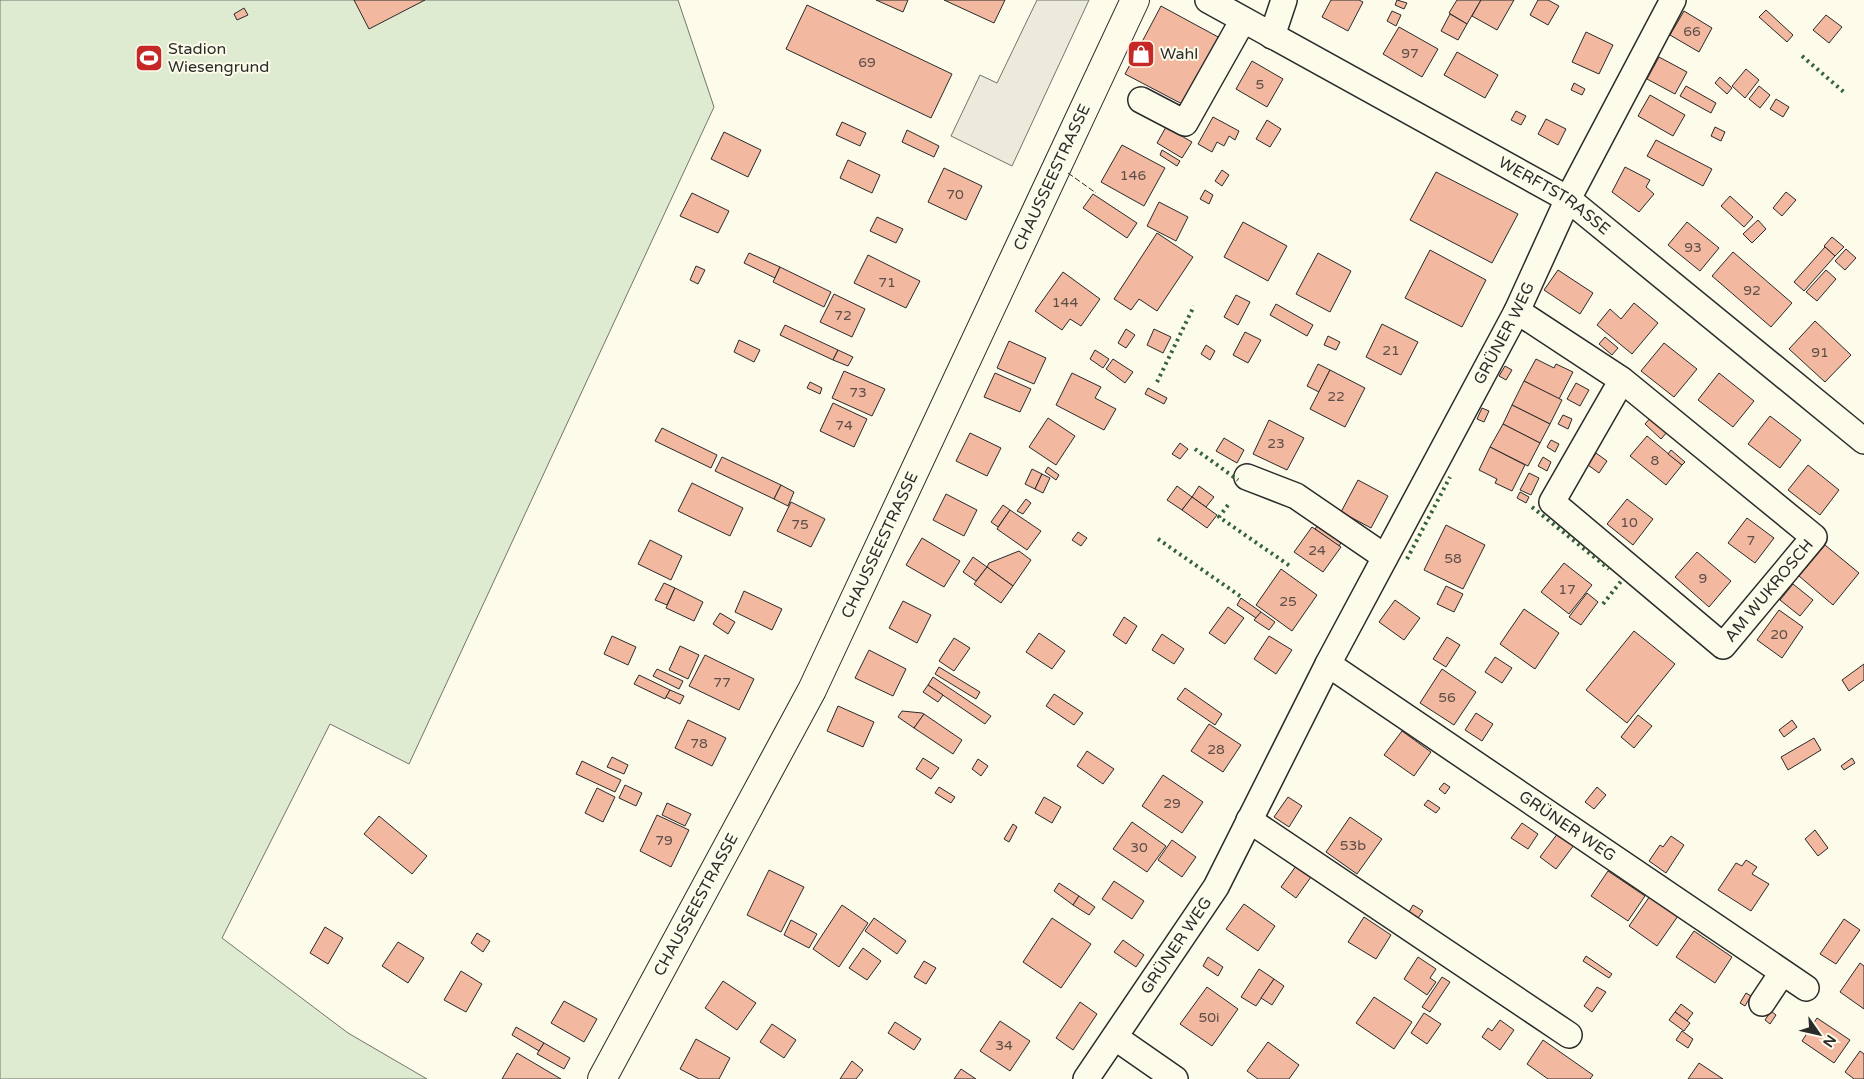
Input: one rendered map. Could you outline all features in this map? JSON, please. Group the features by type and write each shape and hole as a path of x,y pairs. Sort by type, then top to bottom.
{"main road":[{"name":"CHAUSSEESTRASSE","path":"602,1079 812,690 1135,0"}],"street":[{"name":"WERFTSTRASSE","path":"1208,0 1568,198 1864,441"},
{"path":"1272,36 1284,0"},
{"name":"GRÜNER WEG","path":"1086,1079 1116,1038 1216,887 1328,664 1517,311 1568,198 1673,0"},
{"path":"1141,100 1185,123 1244,20"},
{"name":"AM WUKROSCH","path":"1517,311 1622,380 1814,537 1724,646 1552,502 1622,380"},
{"path":"1247,476 1296,496 1385,557"},
{"name":"GRÜNER WEG","path":"1328,664 1806,988"},
{"path":"1249,820 1570,1035"},
{"path":"1762,1003 1782,972"},
{"path":"1116,1038 1175,1079"}],"green space":[{"path":"0,0 678,0 714,107 409,764 330,724 222,938 348,1033 427,1079 0,1079"}],"shaded area":[{"path":"1037,0 1089,0 1012,166 951,136 980,75 997,83"}],"building":[{"path":"354,0 425,0 369,29"},
{"path":"876,0 908,0 903,12"},
{"path":"944,0 1005,0 994,23"},
{"path":"1331,0 1359,0 1363,2 1348,31 1322,17"},
{"path":"1397,0 1407,3 1404,9 1395,5"},
{"path":"1457,0 1481,0 1467,24 1449,13"},
{"path":"1481,0 1514,0 1497,30 1472,16"},
{"path":"1538,0 1548,0 1559,6 1548,25 1530,15"},
{"path":"807,5 952,74 931,118 786,49"},
{"path":"1161,6 1220,38 1184,105 1125,74"},
{"path":"244,8 248,15 237,20 234,14"},
{"path":"1766,10 1793,35 1787,42 1759,17"},
{"path":"1392,11 1401,15 1396,26 1387,21"},
{"path":"1684,11 1712,28 1699,52 1670,35"},
{"path":"1450,14 1467,24 1458,40 1441,31"},
{"path":"1826,15 1842,27 1829,43 1813,30"},
{"path":"1399,27 1438,49 1422,77 1383,54"},
{"path":"1586,32 1613,45 1599,74 1572,62"},
{"path":"1457,52 1498,75 1485,98 1444,75"},
{"path":"1659,57 1687,72 1675,94 1647,79"},
{"path":"1252,61 1283,79 1267,107 1236,89"},
{"path":"1746,69 1759,80 1745,98 1732,86"},
{"path":"1720,77 1732,88 1727,94 1715,83"},
{"path":"1574,83 1585,89 1582,95 1571,90"},
{"path":"1686,86 1716,103 1711,113 1680,96"},
{"path":"1759,86 1770,95 1760,108 1749,99"},
{"path":"1650,95 1685,115 1673,136 1638,116"},
{"path":"1776,99 1789,107 1783,117 1770,109"},
{"path":"1516,111 1526,116 1521,125 1511,120"},
{"path":"1213,117 1239,131 1235,140 1229,136 1224,146 1217,142 1212,152 1198,144"},
{"path":"1546,119 1566,129 1558,145 1538,134"},
{"path":"1267,120 1281,129 1270,147 1256,139"},
{"path":"842,122 866,133 860,146 836,135"},
{"path":"1166,127 1192,142 1182,158 1157,143"},
{"path":"1715,127 1725,132 1721,141 1711,136"},
{"path":"907,130 939,146 934,157 902,142"},
{"path":"724,132 761,150 748,177 711,159"},
{"path":"1656,140 1712,169 1703,186 1647,156"},
{"path":"1122,145 1165,168 1144,206 1101,182"},
{"path":"1162,150 1180,161 1177,166 1160,155"},
{"path":"848,160 880,175 872,193 840,178"},
{"path":"1625,167 1650,180 1646,187 1654,194 1639,212 1612,192"},
{"path":"944,168 982,186 966,220 928,202"},
{"path":"1222,170 1229,175 1222,186 1215,181"},
{"path":"1436,172 1518,214 1492,263 1410,220"},
{"path":"1205,190 1213,195 1209,204 1200,199"},
{"path":"1786,192 1796,200 1782,216 1773,208"},
{"path":"692,193 729,211 718,233 680,216"},
{"path":"1093,194 1137,223 1127,238 1083,208"},
{"path":"1730,196 1753,217 1744,227 1721,206"},
{"path":"1159,202 1188,217 1176,241 1147,226"},
{"path":"877,217 903,229 896,243 870,231"},
{"path":"1758,220 1766,229 1752,243 1743,234"},
{"path":"1243,222 1287,246 1268,281 1224,257"},
{"path":"1687,222 1719,248 1700,271 1668,245"},
{"path":"1157,233 1193,257 1157,311 1139,299 1131,310 1114,299"},
{"path":"1832,237 1844,247 1835,256 1824,246"},
{"path":"1825,247 1835,256 1804,291 1794,282"},
{"path":"1846,249 1856,258 1845,270 1835,261"},
{"path":"1430,250 1486,280 1462,327 1405,298"},
{"path":"1733,252 1792,303 1771,327 1712,276"},
{"path":"749,253 780,267 775,278 744,263"},
{"path":"1318,253 1351,271 1330,312 1296,294"},
{"path":"868,255 920,281 906,308 854,283"},
{"path":"696,266 705,270 698,284 690,280"},
{"path":"780,267 831,292 824,307 773,282"},
{"path":"1558,270 1593,293 1580,314 1544,290"},
{"path":"1826,270 1836,279 1817,301 1806,292"},
{"path":"1063,272 1100,299 1081,326 1070,319 1062,330 1035,311"},
{"path":"834,294 865,309 852,337 820,322"},
{"path":"1236,295 1250,302 1238,325 1224,317"},
{"path":"1634,303 1658,323 1632,354 1597,325 1610,309 1621,319"},
{"path":"1276,304 1313,325 1307,336 1270,315"},
{"path":"1815,321 1851,355 1825,382 1789,349"},
{"path":"1382,324 1418,342 1401,375 1366,357"},
{"path":"785,325 838,350 833,360 780,335"},
{"path":"1126,329 1135,335 1126,348 1118,343"},
{"path":"1154,329 1171,337 1163,353 1147,345"},
{"path":"1245,332 1261,340 1248,363 1233,355"},
{"path":"1328,336 1340,342 1336,350 1324,345"},
{"path":"1605,337 1618,348 1612,355 1599,344"},
{"path":"739,340 760,350 754,362 734,352"},
{"path":"1009,341 1046,358 1034,384 997,368"},
{"path":"1664,343 1697,369 1674,397 1641,371"},
{"path":"1206,345 1215,351 1210,360 1201,354"},
{"path":"838,350 853,357 848,366 833,360"},
{"path":"1095,350 1109,359 1103,368 1090,359"},
{"path":"1113,359 1133,372 1125,383 1106,369"},
{"path":"1536,359 1554,368 1556,364 1573,372 1559,399 1524,381"},
{"path":"1318,364 1330,370 1319,392 1307,386"},
{"path":"1505,366 1512,370 1506,380 1499,376"},
{"path":"1330,370 1365,388 1345,427 1310,409"},
{"path":"844,371 885,389 872,416 832,398"},
{"path":"995,373 1031,389 1020,412 984,397"},
{"path":"1072,373 1101,387 1095,398 1116,409 1104,430 1056,405"},
{"path":"1719,373 1754,401 1733,427 1698,400"},
{"path":"1524,381 1562,400 1550,424 1512,405"},
{"path":"810,382 822,388 820,394 807,388"},
{"path":"1576,383 1589,390 1580,406 1567,399"},
{"path":"1148,388 1167,398 1164,404 1145,394"},
{"path":"833,403 867,419 854,447 820,431"},
{"path":"1512,405 1550,424 1540,443 1503,424"},
{"path":"1482,408 1489,411 1484,422 1477,419"},
{"path":"1563,415 1572,419 1568,429 1558,424"},
{"path":"1770,416 1801,440 1780,468 1748,444"},
{"path":"1651,417 1668,431 1661,439 1645,424"},
{"path":"1048,418 1075,436 1056,465 1029,447"},
{"path":"1269,420 1304,438 1287,470 1253,454"},
{"path":"1503,424 1540,443 1528,466 1490,447"},
{"path":"662,428 717,455 711,468 655,441"},
{"path":"970,433 1001,448 987,476 956,461"},
{"path":"1647,436 1682,465 1666,485 1630,456"},
{"path":"1224,438 1244,450 1237,463 1216,451"},
{"path":"1551,440 1559,444 1555,452 1547,447"},
{"path":"1180,443 1188,449 1180,459 1172,454"},
{"path":"1490,447 1525,465 1512,491 1495,483 1497,479 1479,470"},
{"path":"1671,450 1685,462 1682,465 1668,454"},
{"path":"1596,453 1607,461 1599,473 1588,465"},
{"path":"722,457 781,485 774,499 715,471"},
{"path":"1543,457 1551,462 1547,471 1538,466"},
{"path":"1808,465 1839,490 1820,515 1788,490"},
{"path":"1048,467 1059,475 1056,480 1045,472"},
{"path":"1032,469 1042,474 1035,489 1025,484"},
{"path":"1529,473 1539,478 1531,495 1520,490"},
{"path":"1042,474 1050,478 1043,493 1035,489"},
{"path":"1358,480 1388,496 1371,528 1341,512"},
{"path":"692,483 743,508 730,536 678,511"},
{"path":"781,485 794,492 788,506 774,499"},
{"path":"1177,486 1192,497 1182,510 1167,500"},
{"path":"1199,486 1214,497 1206,507 1192,497"},
{"path":"1520,492 1529,497 1526,503 1517,498"},
{"path":"946,494 977,510 964,536 933,520"},
{"path":"1192,497 1217,515 1207,528 1182,510"},
{"path":"1026,499 1031,503 1023,514 1017,511"},
{"path":"1627,499 1653,519 1633,545 1607,524"},
{"path":"791,502 825,519 811,547 777,531"},
{"path":"1003,505 1010,510 998,527 991,522"},
{"path":"1010,510 1041,531 1027,550 997,529"},
{"path":"1747,518 1774,538 1755,563 1728,543"},
{"path":"1321,521 1345,537 1339,546 1315,529"},
{"path":"1446,525 1485,545 1463,589 1424,570"},
{"path":"1312,527 1341,547 1323,572 1294,552"},
{"path":"1078,532 1087,538 1081,546 1072,540"},
{"path":"922,538 960,561 944,587 906,565"},
{"path":"650,540 682,556 671,580 638,564"},
{"path":"1825,545 1859,573 1833,605 1799,576"},
{"path":"1019,551 1031,560 1013,586 987,567 989,563"},
{"path":"1697,552 1731,581 1709,607 1675,577"},
{"path":"973,557 987,567 976,581 963,572"},
{"path":"1564,563 1592,585 1569,614 1541,592"},
{"path":"987,567 1013,586 1001,603 974,584"},
{"path":"1281,569 1317,595 1292,631 1256,605"},
{"path":"664,583 675,588 667,605 655,600"},
{"path":"1793,584 1813,600 1800,616 1780,600"},
{"path":"1446,586 1463,594 1454,612 1437,604"},
{"path":"675,588 703,602 694,621 666,608"},
{"path":"744,591 782,609 772,630 735,612"},
{"path":"1587,593 1598,602 1581,625 1569,617"},
{"path":"1241,598 1261,612 1256,618 1237,605"},
{"path":"1395,600 1420,618 1404,640 1379,622"},
{"path":"903,601 931,615 917,643 889,628"},
{"path":"1228,607 1244,618 1225,644 1209,633"},
{"path":"1524,609 1559,633 1535,669 1500,644"},
{"path":"1779,610 1803,627 1782,658 1757,640"},
{"path":"1261,612 1275,622 1269,630 1254,620"},
{"path":"720,613 735,622 728,634 713,624"},
{"path":"1124,617 1137,626 1126,644 1113,635"},
{"path":"1634,631 1675,664 1627,723 1586,690"},
{"path":"1039,633 1065,651 1052,669 1026,652"},
{"path":"1162,634 1184,649 1174,664 1152,650"},
{"path":"612,636 636,647 628,665 604,654"},
{"path":"1269,636 1292,650 1276,674 1254,659"},
{"path":"1447,637 1460,645 1446,667 1433,659"},
{"path":"954,638 970,648 954,671 939,661"},
{"path":"680,646 699,655 688,679 669,670"},
{"path":"869,650 906,669 893,696 855,678"},
{"path":"705,655 754,679 739,710 689,686"},
{"path":"1495,657 1512,668 1502,683 1485,672"},
{"path":"1864,664 1864,680 1849,691 1842,680"},
{"path":"939,667 980,692 976,699 935,674"},
{"path":"657,669 683,681 679,689 653,676"},
{"path":"1442,669 1476,692 1454,725 1420,703"},
{"path":"639,675 670,690 665,699 634,684"},
{"path":"933,677 991,716 985,724 928,685"},
{"path":"928,685 943,695 938,702 923,692"},
{"path":"1185,688 1222,714 1215,725 1177,699"},
{"path":"670,690 684,696 680,704 666,697"},
{"path":"1054,694 1083,713 1074,725 1046,706"},
{"path":"838,706 874,722 863,747 827,731"},
{"path":"902,711 924,714 914,728 898,717"},
{"path":"1476,713 1493,724 1482,741 1465,730"},
{"path":"924,714 962,740 953,754 914,728"},
{"path":"1638,715 1652,726 1634,748 1621,737"},
{"path":"688,720 726,738 712,766 675,748"},
{"path":"1792,720 1797,727 1784,737 1779,730"},
{"path":"1209,724 1241,745 1223,772 1191,751"},
{"path":"1402,731 1431,752 1414,776 1384,755"},
{"path":"1814,738 1821,750 1788,770 1781,757"},
{"path":"1087,751 1114,769 1103,784 1077,766"},
{"path":"612,757 628,765 624,774 607,767"},
{"path":"923,758 939,768 931,779 916,769"},
{"path":"1852,758 1855,763 1844,770 1841,766"},
{"path":"978,759 988,766 981,776 972,769"},
{"path":"582,761 621,780 615,792 576,774"},
{"path":"1163,775 1203,802 1182,833 1142,806"},
{"path":"1444,783 1450,787 1445,794 1439,789"},
{"path":"625,785 642,793 636,806 619,798"},
{"path":"939,787 955,797 951,803 935,793"},
{"path":"1597,787 1606,795 1594,809 1585,802"},
{"path":"597,788 615,797 603,822 585,813"},
{"path":"1044,797 1061,807 1052,823 1035,813"},
{"path":"1288,797 1302,806 1289,827 1274,817"},
{"path":"1428,800 1440,808 1436,813 1424,805"},
{"path":"667,803 691,814 685,826 662,815"},
{"path":"657,815 689,830 671,867 640,851"},
{"path":"379,816 427,856 412,874 364,834"},
{"path":"1350,817 1382,839 1357,874 1326,852"},
{"path":"1132,822 1166,846 1147,872 1113,849"},
{"path":"1522,823 1538,834 1528,849 1511,838"},
{"path":"1013,824 1017,827 1009,842 1004,839"},
{"path":"1815,830 1828,848 1818,856 1805,839"},
{"path":"1558,833 1574,845 1556,869 1540,857"},
{"path":"1671,836 1684,845 1666,873 1649,861 1660,845 1663,847"},
{"path":"1172,840 1196,857 1182,877 1158,860"},
{"path":"1746,860 1757,867 1752,874 1769,884 1751,911 1718,890 1736,863 1742,866"},
{"path":"1296,866 1311,877 1296,898 1281,887"},
{"path":"769,870 804,887 781,932 747,915"},
{"path":"1608,871 1645,896 1628,921 1591,896"},
{"path":"1114,881 1144,901 1132,919 1102,899"},
{"path":"1059,883 1079,896 1073,905 1054,891"},
{"path":"1079,896 1095,907 1089,915 1073,905"},
{"path":"1650,896 1678,916 1657,946 1629,926"},
{"path":"1244,904 1275,926 1258,951 1226,929"},
{"path":"842,905 868,923 839,967 813,949"},
{"path":"1413,905 1423,911 1418,918 1409,912"},
{"path":"1364,917 1391,935 1376,959 1348,942"},
{"path":"874,918 906,941 897,954 865,931"},
{"path":"1052,918 1091,944 1061,988 1023,962"},
{"path":"1844,919 1860,930 1836,964 1820,954"},
{"path":"791,920 817,934 809,948 784,935"},
{"path":"325,927 343,938 328,964 310,953"},
{"path":"1694,931 1732,957 1715,983 1676,957"},
{"path":"477,933 490,941 483,952 471,943"},
{"path":"1123,940 1144,955 1136,967 1114,952"},
{"path":"398,942 424,958 408,983 382,966"},
{"path":"863,948 881,961 867,980 849,968"},
{"path":"1586,956 1612,974 1609,978 1583,961"},
{"path":"1208,957 1223,967 1218,976 1203,966"},
{"path":"1418,957 1436,969 1430,978 1436,982 1427,995 1404,979"},
{"path":"924,961 936,968 926,984 914,977"},
{"path":"1860,963 1864,966 1864,1009 1840,992"},
{"path":"1259,969 1274,979 1256,1006 1241,997"},
{"path":"461,971 482,984 466,1012 444,1000"},
{"path":"1442,977 1450,982 1430,1012 1422,1007"},
{"path":"1274,979 1284,986 1272,1005 1261,998"},
{"path":"723,981 756,1003 737,1030 705,1008"},
{"path":"1207,987 1238,1009 1212,1046 1180,1024"},
{"path":"1597,987 1606,992 1592,1012 1584,1006"},
{"path":"1746,993 1751,996 1745,1006 1740,1003"},
{"path":"1374,997 1412,1022 1394,1049 1356,1023"},
{"path":"564,1001 597,1019 584,1042 551,1023"},
{"path":"1080,1002 1097,1014 1073,1050 1056,1038"},
{"path":"1681,1004 1693,1013 1687,1021 1675,1012"},
{"path":"1771,1011 1776,1015 1770,1024 1765,1020"},
{"path":"1675,1012 1690,1023 1684,1031 1669,1020"},
{"path":"1424,1013 1441,1024 1427,1044 1411,1033"},
{"path":"1817,1018 1850,1040 1834,1063 1802,1041"},
{"path":"1500,1020 1514,1030 1500,1050 1482,1037 1488,1028 1492,1031"},
{"path":"1000,1021 1030,1041 1010,1071 980,1051"},
{"path":"895,1022 921,1039 914,1050 888,1033"},
{"path":"772,1024 796,1040 784,1058 760,1042"},
{"path":"516,1027 544,1043 539,1051 512,1035"},
{"path":"1682,1031 1693,1039 1688,1048 1676,1040"},
{"path":"696,1039 730,1058 719,1079 699,1079 680,1069"},
{"path":"1543,1040 1593,1075 1590,1079 1548,1079 1527,1064"},
{"path":"1268,1042 1299,1065 1289,1079 1258,1079 1247,1071"},
{"path":"544,1043 570,1058 564,1069 537,1054"},
{"path":"1860,1051 1864,1054 1864,1079 1854,1079 1845,1072"},
{"path":"517,1053 561,1079 502,1079"},
{"path":"852,1061 863,1070 856,1079 840,1079"},
{"path":"1699,1063 1723,1079 1688,1079"},
{"path":"961,1069 976,1079 954,1079"}],"hedge":[{"path":"1802,56 1845,93"},
{"path":"1157,382 1194,306"},
{"path":"1195,449 1238,480"},
{"path":"1407,559 1450,477"},
{"path":"1228,505 1219,517 1290,566"},
{"path":"1532,507 1609,569"},
{"path":"1158,539 1240,596"},
{"path":"1603,604 1622,580"}],"fence":[{"path":"1068,173 1096,193"}],"place":[{"name":"Wahl","path":"1141,54"},
{"name":"Stadion Wiesengrund","path":"149,58"}]}
